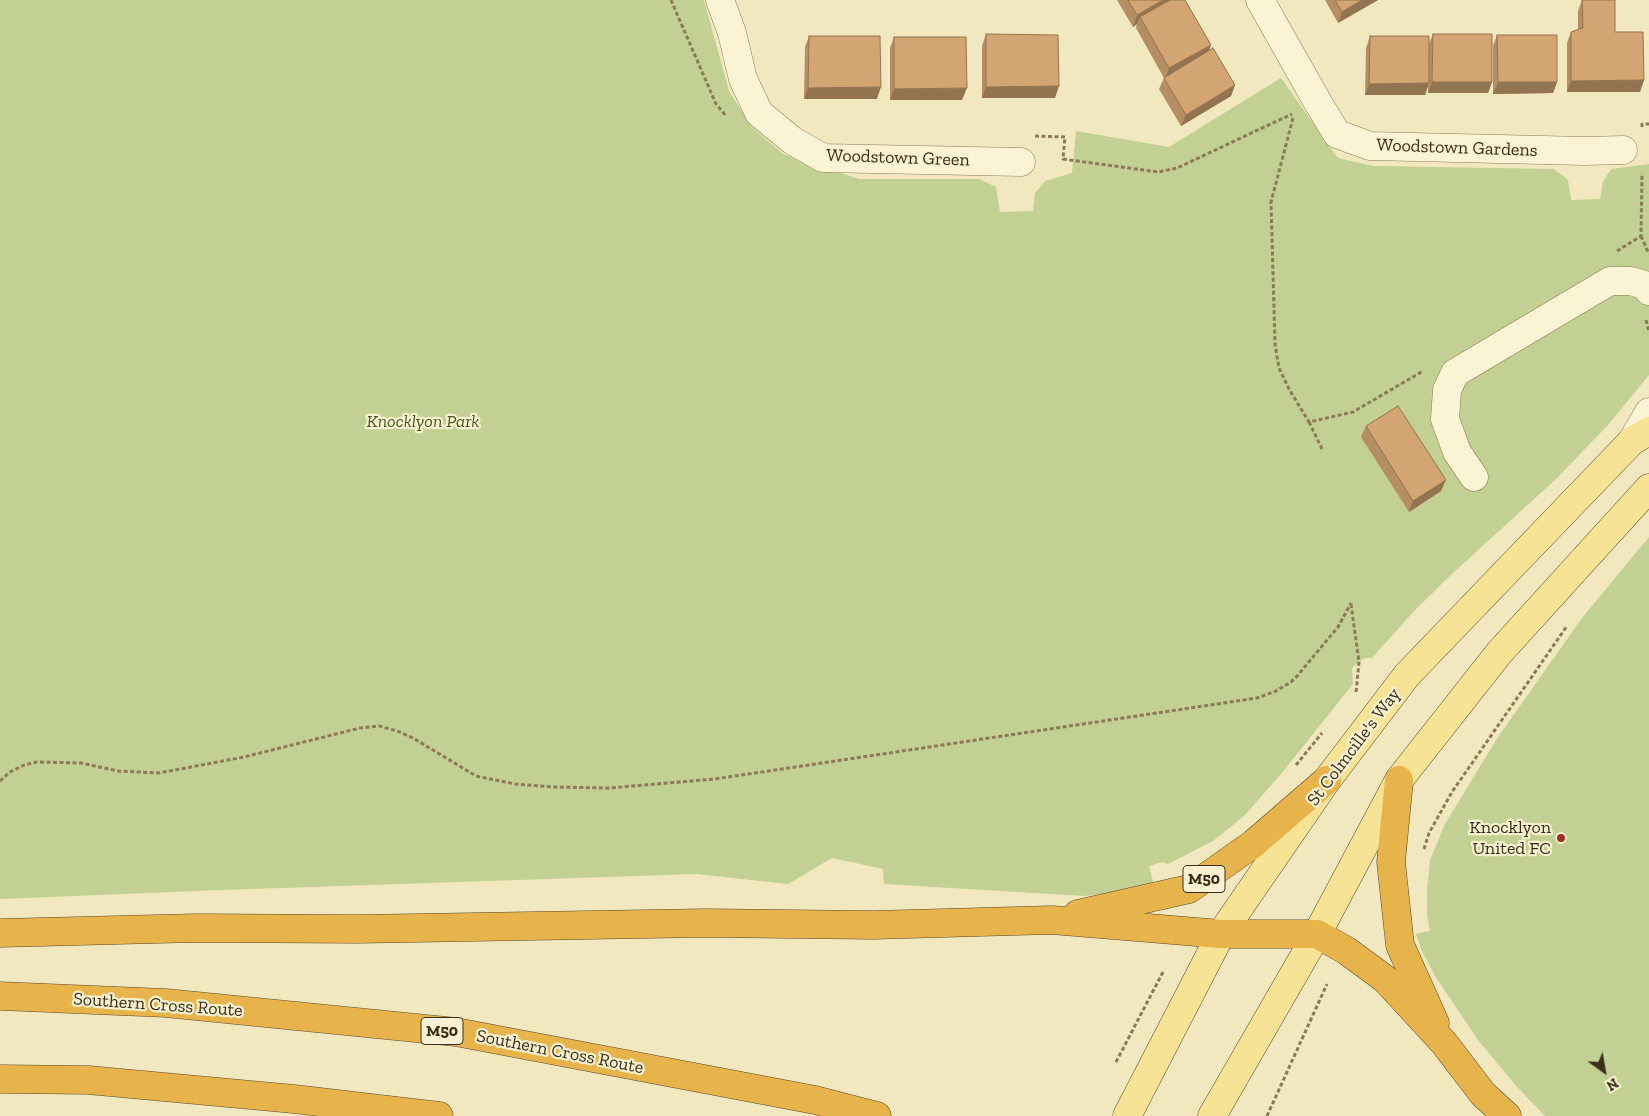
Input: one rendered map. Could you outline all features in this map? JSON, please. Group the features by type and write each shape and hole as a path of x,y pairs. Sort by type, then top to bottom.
{"highway":[{"name":"M50","path":"1052,920 1190,889 1253,844 1327,780"},
{"name":"M50","path":"1399,780 1391,862 1400,945 1444,1043"},
{"name":"M50","path":"0,933 198,928 366,929 705,923 873,925 1052,920 1220,934 1317,934 1347,951 1385,979 1444,1043 1483,1094 1507,1116"},
{"name":"Southern Cross Route","path":"0,996 166,1003 456,1032 815,1100 877,1116"},
{"path":"0,1079 88,1080 294,1099 438,1116"}],"main road":[{"name":"St Colmcille's Way","path":"1127,1116 1220,934 1327,780 1407,675 1640,436"},
{"path":"1215,1110 1317,934 1399,780 1499,653 1649,488"}],"street":[{"name":"Woodstown Green","path":"720,0 732,34 743,79 759,113 794,141 823,158 1021,162"},
{"name":"Woodstown Gardens","path":"1260,0 1337,134 1370,146 1585,151 1623,150"},
{"path":"1474,477 1457,452 1445,419 1447,390 1455,373 1610,281 1631,281 1644,285 1649,290"},
{"path":"1640,436 1649,412"}],"path":[{"path":"1028,135 1064,137 1063,159 1158,172 1177,168 1294,113 1271,202 1275,344 1279,368 1289,389"},
{"path":"1642,236 1649,254"},
{"path":"1309,422 1323,451"},
{"path":"0,781 10,772 24,765 37,762 81,763 118,771 159,773 244,756 360,728 379,726 413,738 476,776 515,784 555,788 609,788 715,779 1257,698 1276,691 1291,682 1298,675 1338,627 1351,603 1359,662 1356,692"},
{"path":"1423,851 1429,833 1452,792 1548,651 1572,620"},
{"path":"1116,1062 1163,972"},
{"path":"1267,1116 1327,984"}],"green space":[{"name":"Knocklyon Park","path":"0,0 704,0 729,91 751,126 783,154 859,179 979,179 996,187 1000,212 1033,211 1035,193 1045,181 1072,173 1076,131 1169,147 1281,78 1338,158 1373,166 1554,169 1568,180 1571,200 1600,199 1603,182 1611,169 1649,164 1649,375 1608,425 1556,479 1454,572 1415,610 1372,658 1364,658 1352,668 1353,684 1281,774 1244,816 1213,841 1168,864 1162,862 1149,866 1154,885 1120,892 1084,896 884,884 883,869 832,858 788,884 696,874 0,899"},
{"name":"Knocklyon United FC","path":"1649,537 1649,1116 1545,1116 1518,1088 1478,1040 1435,976 1421,949 1416,934 1430,931 1427,913 1427,890 1430,860 1445,824 1498,737 1582,618"}],"building":[{"path":"1128,0 1163,0 1137,15"},
{"path":"1170,0 1185,0 1211,45 1169,68 1140,17"},
{"path":"1335,0 1362,0 1342,12"},
{"path":"1582,0 1615,0 1615,32 1643,32 1644,80 1571,81 1571,32 1583,28"},
{"path":"986,34 1058,35 1059,86 986,87"},
{"path":"1433,34 1492,34 1492,82 1432,82"},
{"path":"1497,35 1557,35 1557,82 1498,82"},
{"path":"809,36 880,36 881,87 808,88"},
{"path":"1370,36 1429,36 1429,83 1369,84"},
{"path":"894,37 966,37 967,88 894,89"},
{"path":"1213,48 1235,85 1186,115 1164,78"},
{"path":"1398,406 1446,480 1413,501 1366,426"}],"place":[{"name":"Knocklyon United FC","path":"1561,838"}]}
